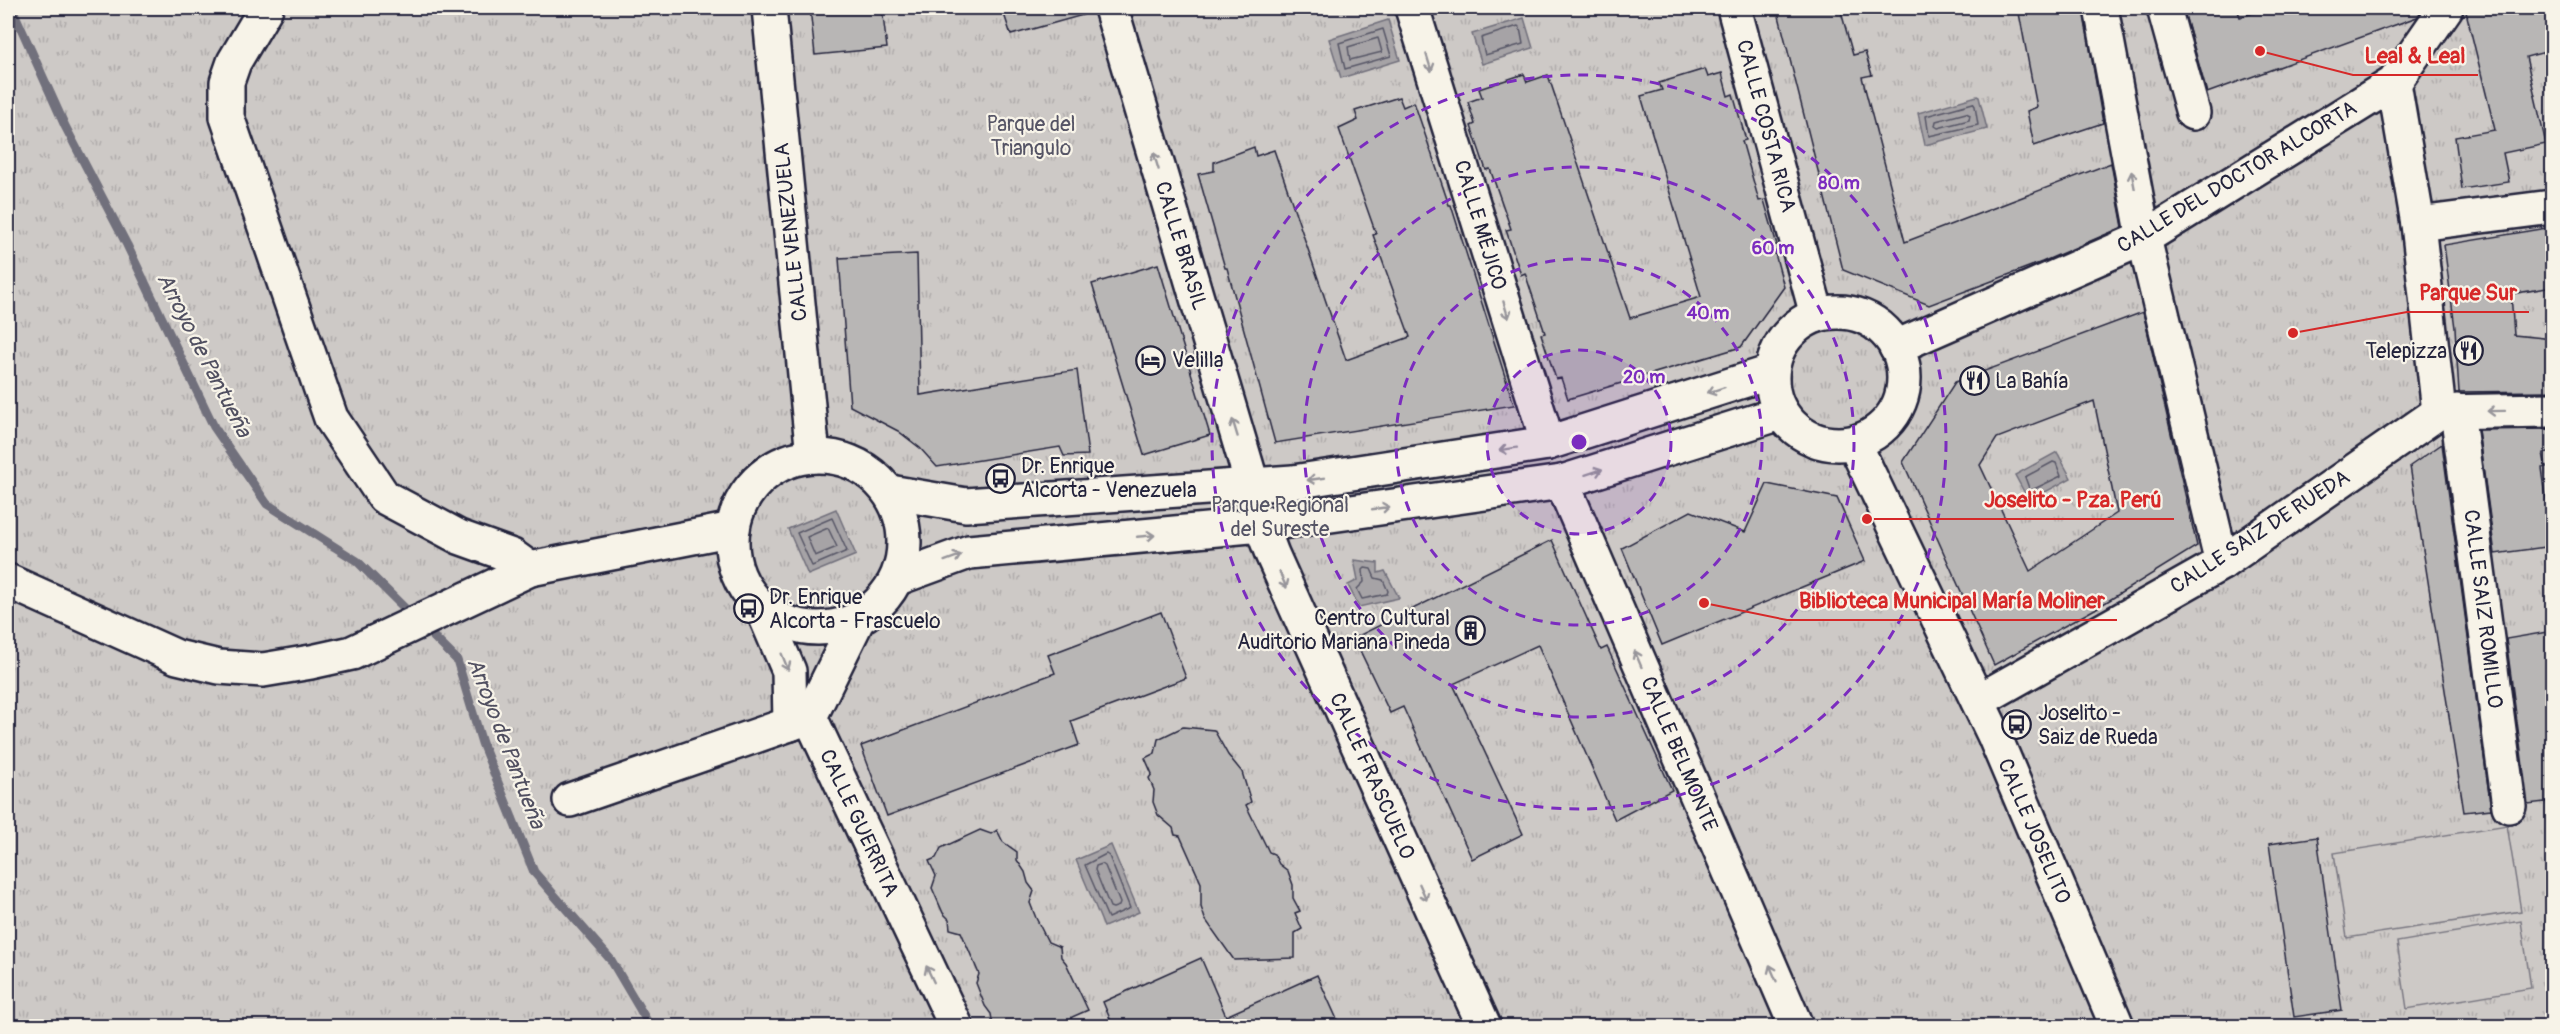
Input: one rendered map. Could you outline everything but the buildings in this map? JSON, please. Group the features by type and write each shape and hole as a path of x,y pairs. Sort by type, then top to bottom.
{"street":[{"path":"266,8 234,62 227,82 227,117 332,418 384,497 459,537 512,556 530,569"},
{"name":"CALLE VENEZUELA","path":"769,8 813,456"},
{"name":"CALLE BRASIL","path":"1111,8 1252,484"},
{"name":"CALLE MÉJICO","path":"1412,8 1548,443"},
{"name":"CALLE COSTA RICA","path":"1734,8 1816,315"},
{"path":"2101,8 2144,238 2222,563"},
{"path":"2164,8 2193,113"},
{"name":"CALLE DEL DOCTOR ALCORTA","path":"1896,347 2144,238 2394,83 2446,8"},
{"name":"CALLE SAIZ ROMILLO","path":"2394,83 2509,806"},
{"path":"2418,225 2553,207"},
{"path":"1840,311 1862,316 1882,328 1896,347 1904,376 1898,405 1881,429 1854,443 1833,444 1812,440 1794,429 1781,413 1771,372 1779,347 1794,327 1816,315 1840,311"},
{"path":"890,492 966,505 1293,482 1548,443 1771,372"},
{"path":"2448,412 2553,410"},
{"name":"CALLE SAIZ DE RUEDA","path":"1978,702 2222,563 2448,412"},
{"path":"898,578 969,552 1261,525 1562,482 1781,413"},
{"name":"CALLE JOSELITO","path":"1854,443 1978,702 2117,1026"},
{"path":"813,456 837,457 869,472 890,492 903,522 904,550 898,578 880,603 858,619 835,627 810,628 782,620 762,608 744,587 734,560 733,529 740,505 758,480 780,464 813,456"},
{"name":"CALLE BELMONTE","path":"1562,482 1796,1026"},
{"name":"CALLE FRASCUELO","path":"1261,525 1484,1026"},
{"path":"8,582 177,657 219,667 263,670 312,663 352,653 530,569 733,529"},
{"name":"CALLE GUERRITA","path":"762,608 789,671 800,721 956,1026"},
{"path":"570,800 800,721 858,619"}],"green space":[{"name":"Parque Regional del Sureste","path":"8,8 2552,8 2552,1026 8,1026"},
{"path":"2507,825 2521,911 2347,938 2334,853"},
{"path":"2521,921 2531,988 2407,1009 2397,942"}],"water":[{"path":"1524,18 1533,48 1482,64 1472,34"},
{"path":"1388,20 1400,60 1341,78 1329,39"},
{"path":"1977,96 1987,129 1925,145 1918,113"},
{"path":"2057,452 2071,478 2029,501 2015,475"},
{"path":"836,509 856,555 808,575 788,529"},
{"path":"1354,560 1378,563 1378,573 1385,571 1399,598 1359,607 1348,585 1358,580"},
{"path":"1111,845 1139,912 1104,927 1076,860"}],"waterway":[{"name":"Arroyo de Pantueña","path":"12,8 65,126 127,245 214,427 267,504 357,561 457,660 482,743 534,872 611,960 650,1026"}],"place":[{"name":"Leal & Leal","path":"2260,51"},
{"name":"Parque Sur","path":"2293,333"},
{"name":"Telepizza","path":"2468,351"},
{"name":"Velilla","path":"1151,360"},
{"name":"La Bahía","path":"1974,381"},
{"name":"Dr. Enrique Alcorta - Venezuela","path":"1000,478"},
{"name":"Joselito - Pza. Perú","path":"1867,519"},
{"name":"Biblioteca Municipal María Moliner","path":"1704,603"},
{"name":"Dr. Enrique Alcorta - Frascuelo","path":"748,609"},
{"name":"Centro Cultural Auditorio Mariana Pineda","path":"1471,630"},
{"name":"Joselito - Saiz de Rueda","path":"2017,725"}],"park label":[{"name":"Parque del Triangulo","path":"1031,136"}]}
